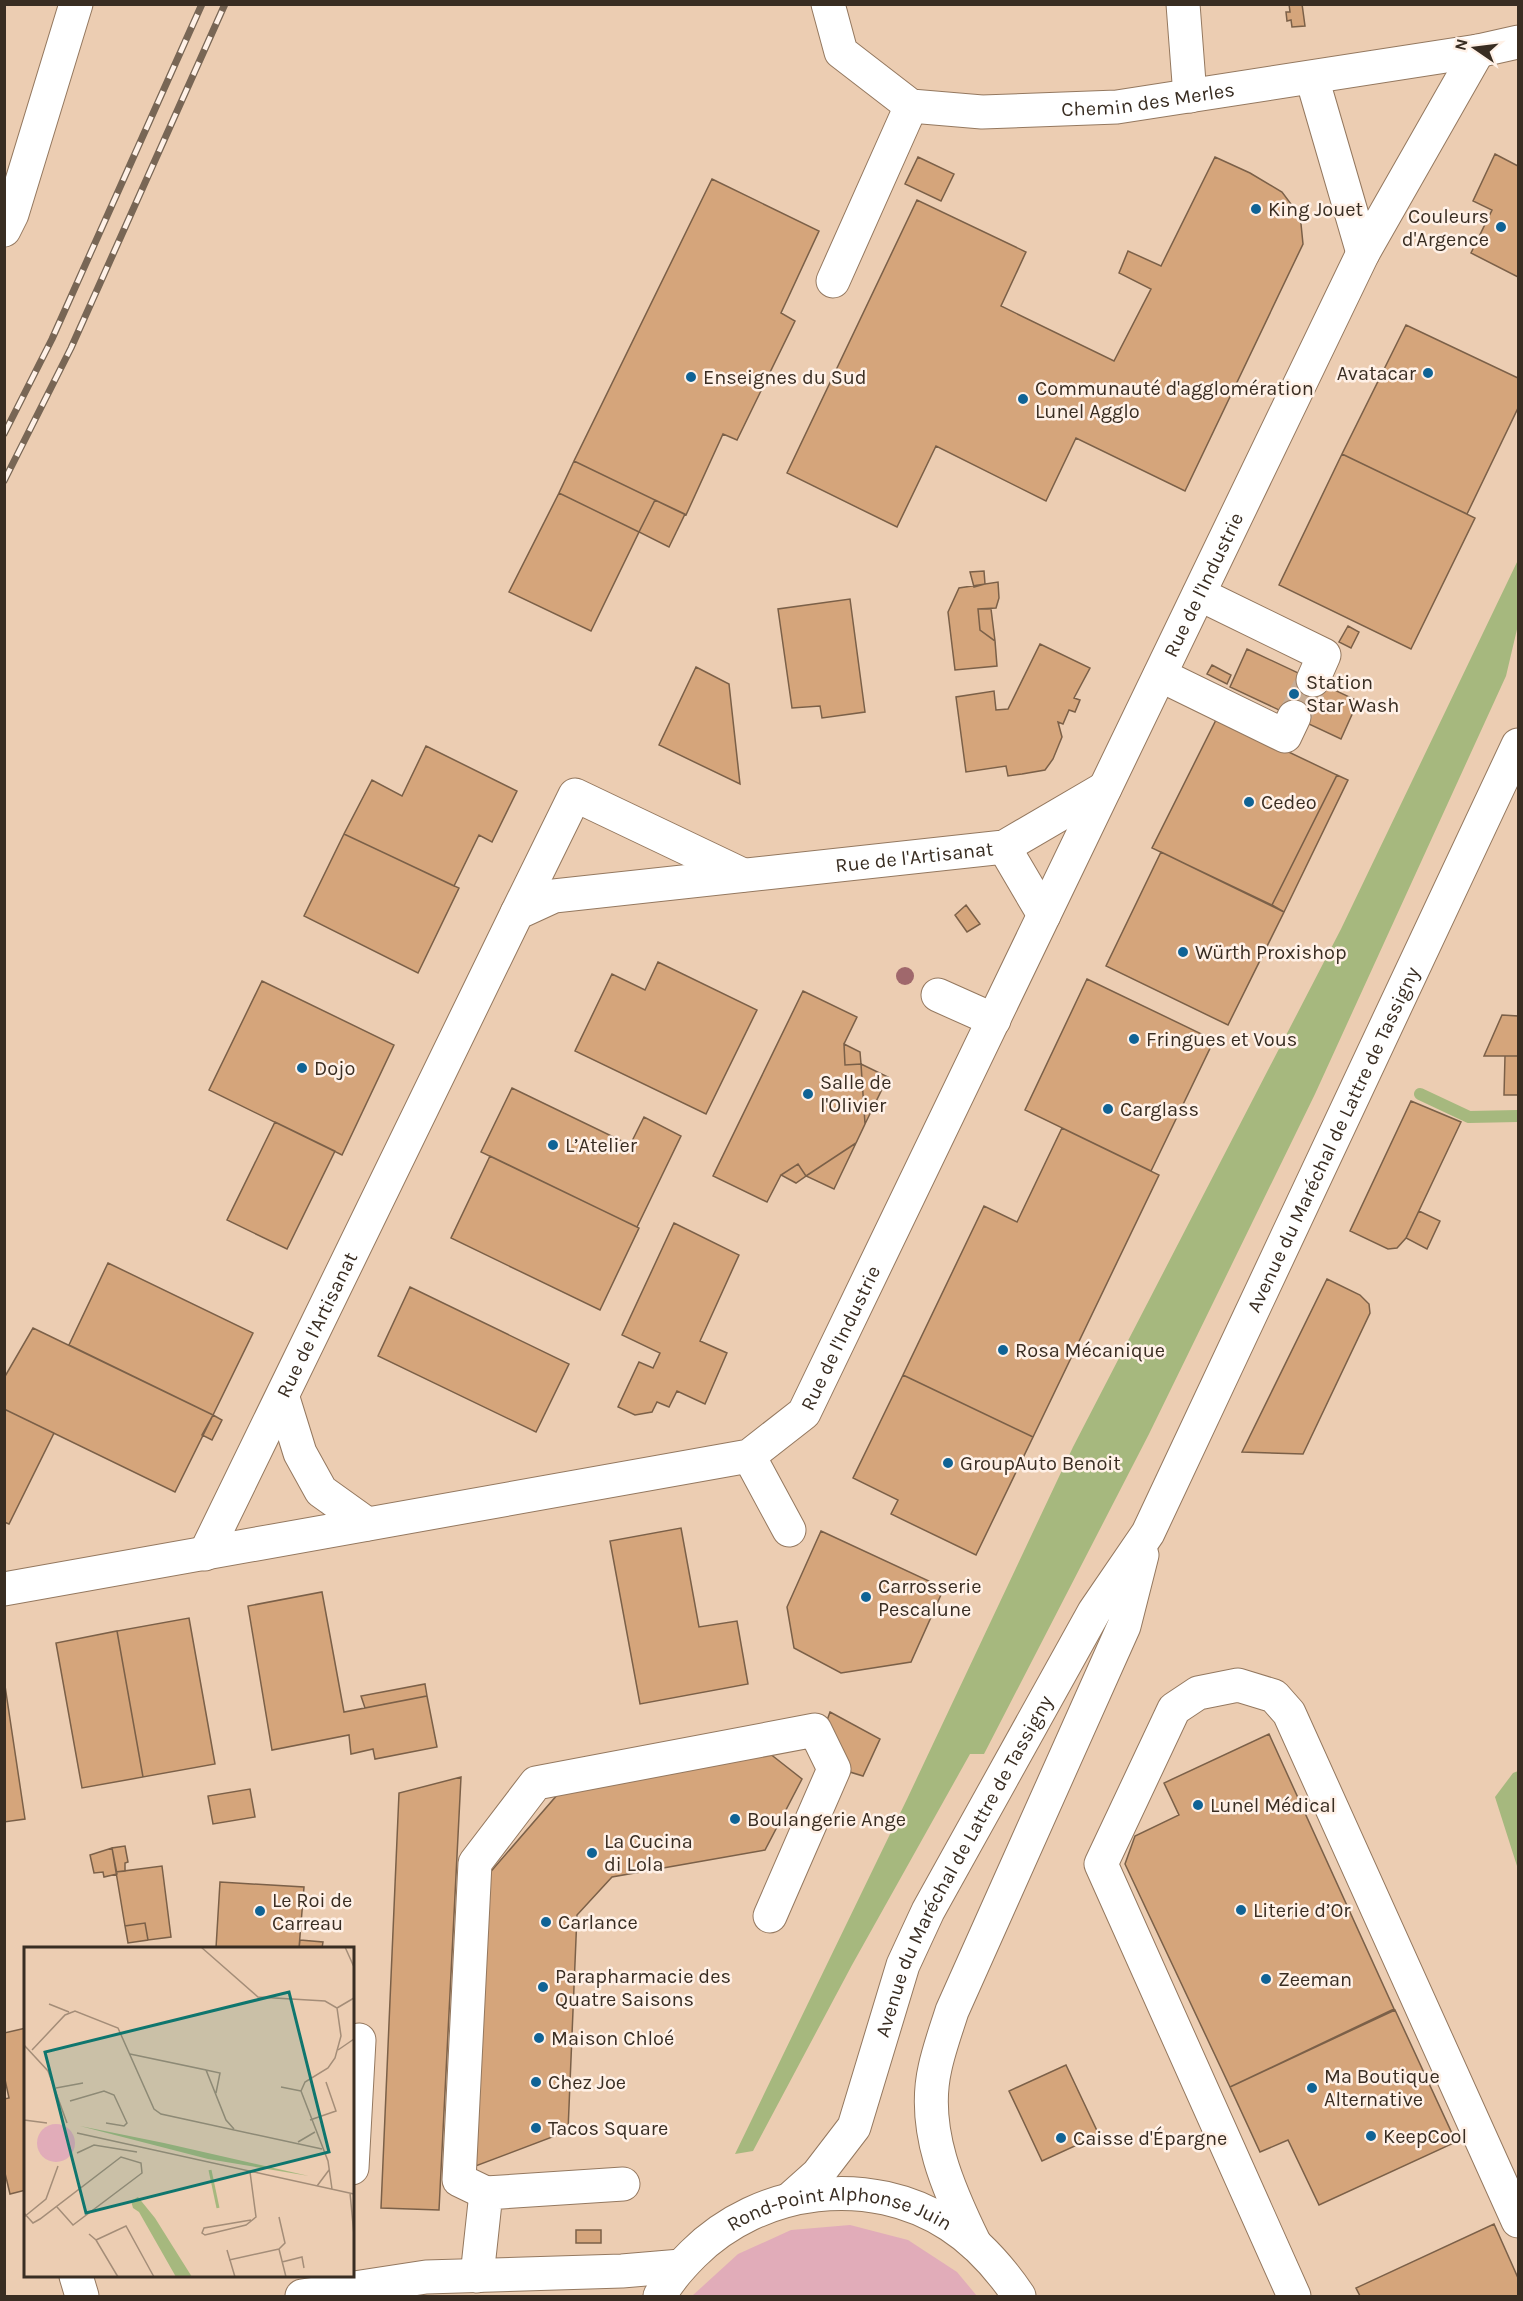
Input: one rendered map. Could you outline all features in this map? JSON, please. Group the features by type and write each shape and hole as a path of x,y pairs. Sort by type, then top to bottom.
{"street":[{"path":"4,230 12,214 75,4"},
{"path":"828,4 841,52 911,106 833,281"},
{"path":"1183,4 1190,96"},
{"name":"Chemin des Merles","path":"911,106 982,112 1117,107 1312,78 1478,51 1518,42"},
{"name":"Rue de l'Industrie","path":"205,1554 748,1456 804,1413 1363,253 1478,51"},
{"path":"1312,78 1363,253"},
{"path":"1199,594 1324,655 1312,680"},
{"path":"1160,675 1285,736 1294,717"},
{"name":"Avenue du Maréchal de Lattre de Tassigny","path":"790,2199 818,2174 854,2127 903,1965 928,1911 1094,1611 1148,1533 1518,745"},
{"name":"Rue de l'Artisanat","path":"518,913 554,896 1005,847 1105,788"},
{"name":"Rue de l'Artisanat","path":"205,1554 575,795 743,875"},
{"path":"1005,847 1044,915"},
{"path":"938,995 994,1020"},
{"path":"283,1398 300,1453 321,1491 367,1524"},
{"path":"748,1456 789,1530"},
{"name":"Avenue du Maréchal de Lattre de Tassigny","path":"975,2244 950,2193 937,2146 932,2110 935,2070 952,2011 1124,1626 1148,1533"},
{"path":"4,1589 205,1554"},
{"path":"1294,2296 1101,1864 1174,1709 1198,1693 1238,1685 1274,1696 1289,1713 1518,2221"},
{"path":"622,2184 486,2193 459,2180 475,1863 537,1783 815,1730 834,1769 770,1916"},
{"path":"354,2136 360,2040"},
{"path":"477,2276 486,2193"},
{"name":"Rond-Point Alphonse Juin","path":"660,2296 681,2266 704,2243 730,2224 759,2209 790,2199 823,2194 856,2194 889,2199 919,2209 949,2224 975,2244 1001,2271 1019,2296"},
{"path":"302,2296 347,2283 426,2277 477,2276 572,2285 681,2266"},
{"path":"76,2277 82,2296"}],"shaded area":[{"path":"1518,560 1518,625 1506,676 1315,1094 1149,1434 984,1754 970,1754 852,1965 753,2151 735,2154 908,1797 1073,1447 1341,929"},
{"path":"1518,1771 1517,1866 1495,1797 1513,1773"},
{"path":"850,2225 908,2240 957,2272 977,2296 692,2296 738,2254 791,2230"}],"building":[{"path":"1289,4 1302,4 1305,26 1292,27 1291,20 1287,21 1286,12 1290,12"},
{"name":"Couleurs d'Argence","path":"1495,154 1518,166 1518,277 1471,253 1492,210 1473,201"},
{"path":"918,157 954,174 941,201 905,184"},
{"path":"1215,157 1250,173 1282,192 1297,212 1303,244 1185,491 1076,438 1046,501 936,446 897,527 787,473 917,200 1026,252 1001,306 1114,361 1151,289 1119,273 1128,251 1161,266"},
{"name":"Enseignes du Sud","path":"712,179 819,231 781,313 795,321 737,440 723,434 686,515 574,461"},
{"path":"1406,325 1518,378 1518,408 1467,514 1342,454"},
{"path":"1342,454 1475,518 1411,649 1279,585"},
{"path":"574,461 655,500 639,532 559,493"},
{"path":"559,493 639,532 591,631 509,592"},
{"path":"655,500 685,514 669,547 639,532"},
{"path":"984,571 985,584 974,587 970,572"},
{"path":"998,582 999,598 996,608 978,609 980,630 995,641 997,666 955,670 948,612 959,588"},
{"path":"850,599 865,712 822,718 820,706 792,708 778,609"},
{"path":"978,609 991,609 995,641 980,630"},
{"name":"Station Star Wash","path":"1348,626 1359,632 1351,648 1339,642"},
{"path":"1040,644 1090,668 1074,698 1080,700 1075,712 1069,710 1063,724 1058,722 1062,737 1053,759 1045,770 1022,774 1008,776 1006,766 966,772 956,697 994,691 996,710 1008,709"},
{"name":"Station Star Wash","path":"1247,649 1358,701 1341,739 1230,687"},
{"path":"1212,665 1231,675 1227,684 1207,674"},
{"path":"696,667 729,684 740,784 659,745"},
{"name":"Cedeo","path":"1217,718 1337,775 1272,905 1152,848"},
{"path":"426,746 517,791 492,842 479,835 454,886 344,834 372,780 402,796"},
{"path":"1337,775 1348,780 1284,912 1272,905"},
{"path":"344,834 459,888 418,973 304,916"},
{"path":"1161,852 1284,912 1228,1025 1106,966"},
{"path":"966,905 980,924 967,932 955,915"},
{"path":"658,962 757,1010 706,1114 575,1051 612,974 645,990"},
{"path":"1087,979 1214,1040 1151,1171 1025,1110"},
{"name":"Dojo","path":"262,981 394,1045 342,1155 209,1090"},
{"name":"Salle de l'Olivier","path":"803,991 857,1017 844,1044 845,1065 861,1064 865,1124 856,1143 806,1176 798,1164 781,1175 767,1202 713,1176"},
{"path":"1502,1015 1518,1016 1518,1056 1484,1056"},
{"path":"844,1044 860,1052 861,1064 845,1065"},
{"path":"1505,1056 1518,1056 1518,1095 1504,1095"},
{"path":"861,1064 888,1077 865,1124"},
{"path":"512,1088 630,1145 644,1117 681,1136 637,1227 481,1152"},
{"path":"1411,1101 1461,1122 1406,1238 1397,1248 1388,1249 1350,1231"},
{"path":"275,1122 335,1151 287,1249 227,1220"},
{"path":"1062,1128 1159,1175 1033,1437 903,1375 984,1206 1017,1222"},
{"path":"856,1143 834,1189 806,1176"},
{"path":"490,1156 639,1228 600,1310 451,1238"},
{"path":"798,1164 806,1176 796,1183 781,1175"},
{"path":"1419,1211 1440,1221 1427,1249 1406,1238"},
{"path":"674,1223 739,1255 700,1341 727,1353 705,1404 677,1391 669,1407 657,1402 652,1412 635,1415 618,1407 639,1362 653,1368 660,1353 622,1335"},
{"path":"108,1263 253,1333 213,1415 69,1345"},
{"path":"1327,1279 1360,1295 1369,1304 1370,1313 1303,1454 1242,1452"},
{"path":"410,1287 569,1364 536,1432 378,1356"},
{"path":"33,1328 213,1415 175,1492 4,1409 4,1378"},
{"path":"903,1375 1033,1437 976,1555 891,1514 898,1500 853,1478"},
{"path":"4,1409 54,1433 9,1524 4,1522"},
{"path":"213,1415 222,1420 212,1440 202,1435"},
{"path":"681,1528 699,1627 737,1621 748,1684 640,1704 610,1541"},
{"name":"Carrosserie Pescalune","path":"821,1531 944,1588 911,1662 841,1673 794,1648 787,1607"},
{"path":"322,1592 344,1712 427,1696 437,1747 375,1759 373,1749 351,1754 349,1735 272,1750 248,1606"},
{"path":"189,1618 215,1764 143,1777 117,1631"},
{"path":"117,1631 143,1777 82,1788 56,1643"},
{"path":"4,1679 25,1819 4,1822"},
{"path":"425,1684 427,1696 365,1708 361,1696"},
{"path":"830,1712 880,1739 863,1776 850,1772 825,1726"},
{"path":"1269,1734 1394,2009 1230,2087 1125,1864 1135,1836 1179,1815 1164,1783"},
{"path":"769,1753 802,1779 765,1850 612,1877 577,1915 568,2131 473,2167 487,1876 558,1794"},
{"path":"461,1777 439,2210 381,2208 399,1793"},
{"path":"250,1789 255,1817 213,1824 208,1796"},
{"path":"125,1846 128,1862 125,1863 125,1871 116,1872 112,1848"},
{"path":"112,1848 117,1874 104,1877 103,1872 94,1873 90,1855"},
{"path":"162,1866 171,1937 148,1940 145,1923 125,1926 116,1872"},
{"name":"Le Roi de Carreau","path":"220,1882 304,1887 299,1947 216,1947"},
{"path":"145,1923 148,1940 128,1943 125,1926"},
{"path":"300,1940 323,1942 322,1947 299,1947"},
{"path":"1395,2010 1456,2142 1319,2205 1288,2140 1260,2152 1230,2087"},
{"path":"24,2028 24,2190 10,2194 4,2169 4,2099 9,2098 4,2075 4,2033"},
{"path":"1066,2065 1099,2135 1042,2161 1009,2091"},
{"path":"1494,2224 1518,2278 1518,2296 1360,2296 1356,2288"},
{"path":"576,2230 601,2230 601,2243 576,2243"}],"waterway":[{"path":"1420,1094 1469,1117 1518,1116"}],"tunnel":[{"path":"1294,717 1313,680"}],"railway":[{"path":"4,434 52,339 202,4"},
{"path":"4,481 71,348 225,4"}],"place":[{"name":"King Jouet","path":"1256,209"},
{"name":"Couleurs d'Argence","path":"1501,227"},
{"name":"Avatacar","path":"1428,373"},
{"name":"Enseignes du Sud","path":"691,377"},
{"name":"Communauté d'agglomération Lunel Agglo","path":"1023,399"},
{"name":"Station Star Wash","path":"1294,694"},
{"name":"Cedeo","path":"1249,802"},
{"name":"Würth Proxishop","path":"1183,952"},
{"name":"Fringues et Vous","path":"1134,1039"},
{"name":"Dojo","path":"302,1068"},
{"name":"Salle de l'Olivier","path":"808,1094"},
{"name":"Carglass","path":"1108,1109"},
{"name":"L’Atelier","path":"553,1145"},
{"name":"Rosa Mécanique","path":"1003,1350"},
{"name":"GroupAuto Benoit","path":"948,1463"},
{"name":"Carrosserie Pescalune","path":"866,1597"},
{"name":"Lunel Médical","path":"1198,1805"},
{"name":"Boulangerie Ange","path":"735,1819"},
{"name":"La Cucina di Lola","path":"592,1853"},
{"name":"Literie d’Or","path":"1241,1910"},
{"name":"Le Roi de Carreau","path":"260,1911"},
{"name":"Carlance","path":"546,1922"},
{"name":"Zeeman","path":"1266,1979"},
{"name":"Parapharmacie des Quatre Saisons","path":"543,1987"},
{"name":"Maison Chloé","path":"539,2038"},
{"name":"Chez Joe","path":"536,2082"},
{"name":"Ma Boutique Alternative","path":"1312,2088"},
{"name":"Tacos Square","path":"536,2128"},
{"name":"KeepCool","path":"1371,2136"},
{"name":"Caisse d'Épargne","path":"1061,2138"}]}
